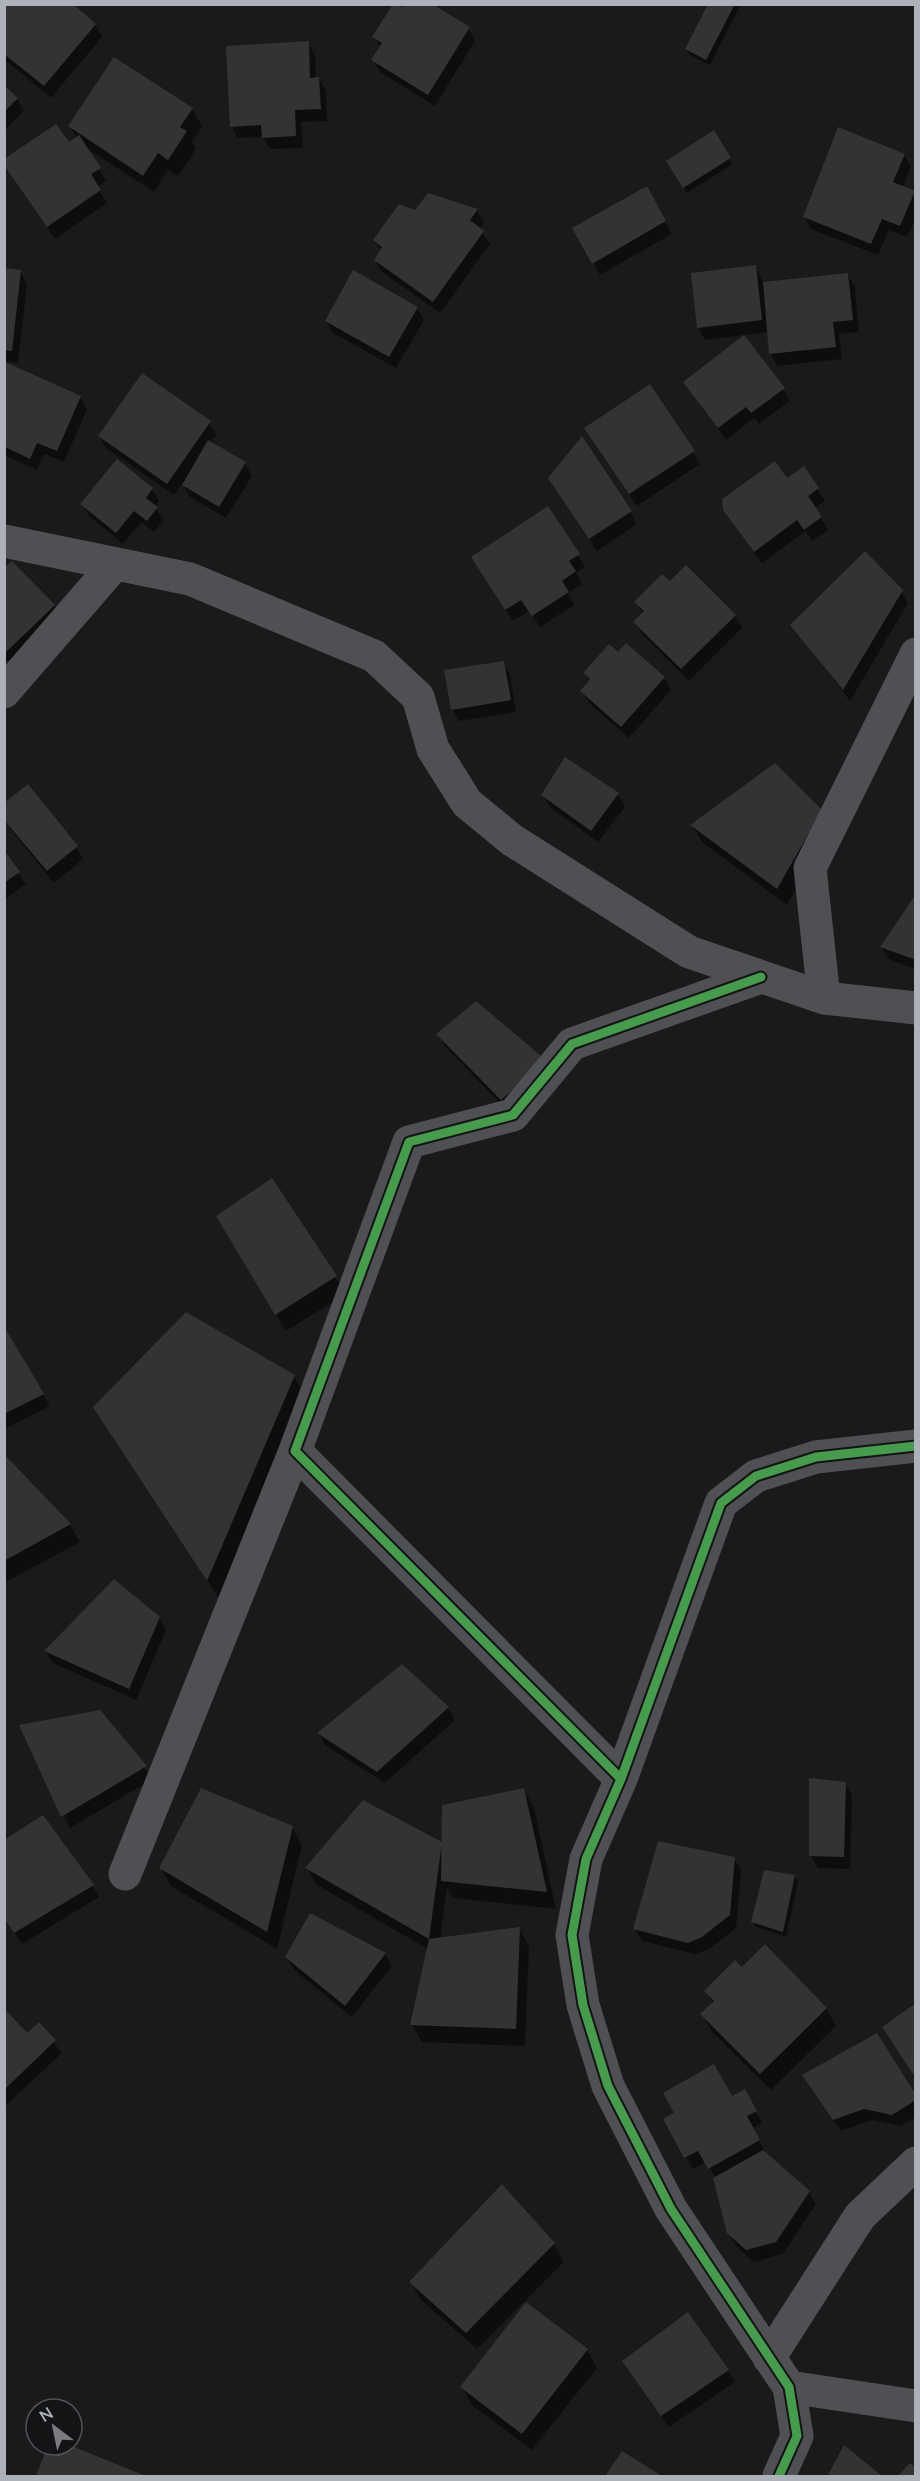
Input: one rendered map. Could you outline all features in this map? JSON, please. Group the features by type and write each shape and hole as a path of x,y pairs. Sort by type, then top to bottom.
{"street":[{"path":"4,541 190,579 374,656 418,697 433,749 467,803 512,840 689,952 824,998 915,1008"},
{"path":"4,692 115,564"},
{"path":"824,998 810,868 915,654"},
{"path":"125,1874 295,1451 409,1142 513,1115 572,1044 762,977"},
{"path":"779,2476 797,2436 789,2387 671,2209 608,2086 583,2006 572,1935 586,1859 621,1779 721,1503 756,1476 816,1457 915,1446"},
{"path":"295,1451 621,1779"},
{"path":"769,2358 860,2216 915,2163"},
{"path":"789,2387 915,2406"}],"building":[{"path":"8,4 73,4 96,24 44,86 4,54 4,9"},
{"path":"393,4 403,7 405,4 432,4 470,27 428,95 371,60 382,43 372,37"},
{"path":"708,4 735,4 706,60 685,49"},
{"path":"309,41 310,78 319,77 321,109 295,110 296,136 262,138 261,125 230,127 226,46"},
{"path":"114,57 193,108 180,127 187,131 168,160 158,153 143,176 68,126"},
{"path":"4,85 18,98 4,112"},
{"path":"56,124 69,142 79,135 101,168 91,174 101,190 47,227 4,165 4,159"},
{"path":"838,127 905,154 893,182 915,191 900,226 882,219 871,244 803,217"},
{"path":"714,130 731,158 683,188 666,161"},
{"path":"647,186 666,221 592,264 572,228"},
{"path":"428,193 478,209 470,220 484,231 433,302 374,260 382,247 373,240 399,204 415,210"},
{"path":"756,265 762,320 697,328 691,273"},
{"path":"4,268 21,270 12,351 4,350"},
{"path":"353,270 418,307 389,357 325,321"},
{"path":"848,273 853,320 833,322 836,347 769,354 763,282"},
{"path":"744,335 785,388 751,413 746,407 718,428 683,382"},
{"path":"5,362 81,396 57,451 37,443 30,459 5,447"},
{"path":"142,373 211,421 167,484 98,436"},
{"path":"650,384 695,451 629,494 584,428"},
{"path":"582,436 632,511 589,539 548,478"},
{"path":"208,440 246,462 219,507 182,485"},
{"path":"117,459 153,488 146,498 158,507 147,521 134,511 116,533 80,504"},
{"path":"775,461 787,478 804,466 819,488 808,496 822,517 804,530 797,520 754,552 723,510 722,499"},
{"path":"548,506 580,554 569,561 576,571 562,581 569,592 532,616 521,600 505,610 471,557"},
{"path":"865,551 903,590 843,690 790,625"},
{"path":"12,561 55,605 4,654 4,568"},
{"path":"686,565 736,615 681,669 633,622 644,611 634,602 662,574 670,581"},
{"path":"626,643 665,677 621,727 580,691 590,679 583,673 609,644 618,652"},
{"path":"504,661 511,700 451,710 444,670"},
{"path":"565,757 619,793 591,831 541,795"},
{"path":"775,763 822,810 777,889 690,825"},
{"path":"28,784 78,846 47,871 4,820 4,803"},
{"path":"4,850 20,872 4,883"},
{"path":"916,894 916,960 880,947"},
{"path":"476,1001 547,1061 501,1100 436,1034"},
{"path":"272,1178 337,1276 275,1315 216,1216"},
{"path":"186,1312 295,1375 207,1581 93,1407"},
{"path":"4,1326 44,1394 4,1414"},
{"path":"4,1454 71,1524 4,1561"},
{"path":"114,1579 160,1617 129,1689 44,1651"},
{"path":"402,1664 449,1707 377,1772 317,1733"},
{"path":"100,1710 147,1766 61,1817 19,1725"},
{"path":"809,1778 846,1782 844,1857 809,1856"},
{"path":"201,1788 293,1826 267,1932 159,1868"},
{"path":"524,1788 547,1892 441,1881 442,1805"},
{"path":"363,1800 442,1842 429,1939 305,1868"},
{"path":"43,1815 94,1885 14,1933 4,1918 4,1840"},
{"path":"658,1841 735,1857 730,1915 702,1937 688,1943 633,1929"},
{"path":"764,1870 795,1875 783,1932 751,1922"},
{"path":"310,1913 386,1953 345,2006 285,1957"},
{"path":"520,1927 516,2029 410,2025 429,1939"},
{"path":"765,1944 827,2008 760,2074 700,2014 714,2001 704,1991 735,1960 742,1967"},
{"path":"916,2003 916,2072 913,2074 882,2027"},
{"path":"5,2009 27,2033 39,2022 56,2040 5,2089"},
{"path":"877,2033 916,2095 916,2100 892,2115 864,2109 833,2120 802,2075"},
{"path":"714,2064 732,2096 745,2089 757,2111 747,2116 760,2140 708,2169 698,2151 684,2158 663,2119 674,2113 663,2093"},
{"path":"763,2150 810,2191 776,2242 746,2250 727,2233 713,2178"},
{"path":"502,2184 555,2243 466,2333 409,2282"},
{"path":"526,2302 588,2349 522,2434 460,2387"},
{"path":"688,2312 729,2370 661,2416 622,2361"},
{"path":"844,2445 882,2476 828,2475"},
{"path":"84,2451 146,2476 36,2476 43,2457 84,2457"},
{"path":"622,2451 662,2476 605,2476"},
{"path":"910,2463 916,2467 916,2476 898,2476"}],"cycle path":[{"path":"621,1779 295,1451 409,1142 513,1115 572,1044 761,977"},
{"path":"779,2476 797,2436 789,2387 671,2209 608,2086 583,2005 572,1935 586,1859 621,1779 721,1503 756,1476 816,1457 916,1446"}]}
